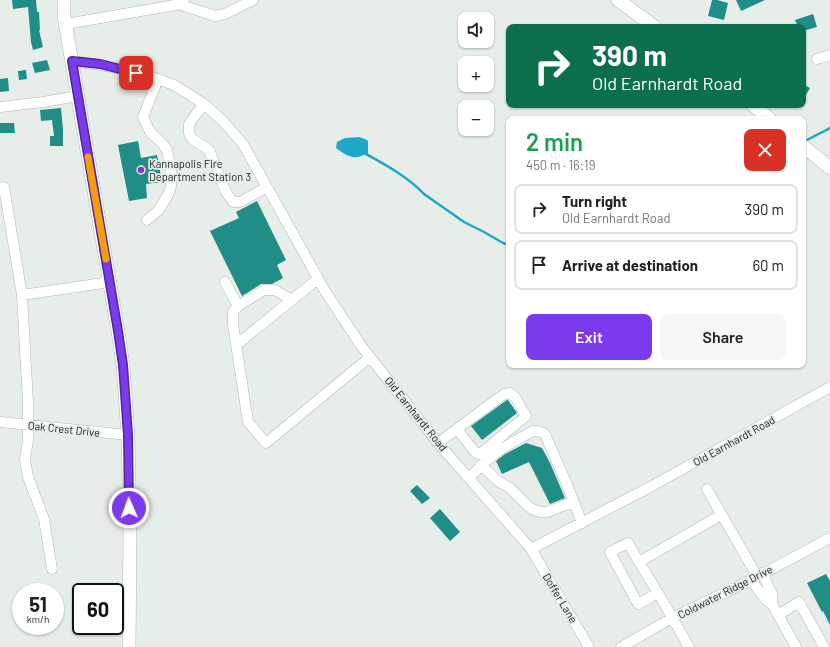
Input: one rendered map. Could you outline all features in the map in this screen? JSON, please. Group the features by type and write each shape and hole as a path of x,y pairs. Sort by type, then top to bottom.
{"main road":[{"path":"64,0 64,16 123,365 128,435 130,647"},
{"path":"618,0 651,24"},
{"path":"757,108 766,116"},
{"path":"806,148 830,168"}],"street":[{"path":"66,24 182,2 187,7 215,16 226,14 253,0"},
{"path":"816,59 830,55"},
{"name":"Old Earnhardt Road","path":"72,61 100,64 118,68 149,76 174,85 204,104 226,123 243,144 325,291 362,347 438,443 531,549 652,486 830,387"},
{"path":"147,220 158,211 168,195 172,178 167,150 150,132 143,117 158,79"},
{"path":"0,107 78,96"},
{"path":"204,104 189,125 189,132 192,139 209,150 226,192 233,202 240,202 267,187"},
{"path":"2,187 22,295 28,403 28,440 26,459 28,477 44,519 52,569"},
{"path":"236,345 318,279"},
{"path":"22,295 110,282"},
{"path":"225,282 238,306"},
{"path":"292,300 274,290 264,290 238,306 233,312 233,324 248,422 266,443 370,357"},
{"path":"438,443 504,394 510,393 515,397 526,416 480,454 476,452 457,429"},
{"name":"Oak Crest Drive","path":"0,422 128,435"},
{"path":"469,478 481,465 501,449 532,431 543,432 582,523"},
{"path":"481,465 498,481 510,488 532,509 540,512 547,512 573,502"},
{"path":"707,489 757,576 766,600 772,604 796,647"},
{"path":"639,562 721,515"},
{"name":"Coldwater Ridge Drive","path":"621,647 672,618 830,538"},
{"path":"658,593 638,604 610,552 628,543 658,593 689,647"},
{"name":"Doffer Lane","path":"531,549 589,647"},
{"path":"778,615 799,602 824,647"}],"water":[{"path":"359,137 368,141 368,155 352,157 336,148 337,142 345,138"}],"building":[{"path":"12,0 36,0 37,12 39,12 39,30 43,47 33,50 28,7 13,9"},
{"path":"712,0 728,3 724,20 708,16"},
{"path":"736,0 765,0 741,11"},
{"path":"813,14 817,27 806,30 806,24 797,24 795,20"},
{"path":"47,60 50,70 35,73 32,63"},
{"path":"26,70 27,79 19,80 18,71"},
{"path":"8,78 9,91 0,92 0,79"},
{"path":"806,86 810,88 806,95"},
{"path":"61,108 63,146 50,146 50,136 54,136 52,120 41,121 40,110"},
{"path":"0,123 14,123 15,133 0,133"},
{"name":"Kannapolis Fire Department Station 3","path":"138,141 141,158 157,155 162,182 146,184 147,198 129,201 118,145"},
{"path":"257,201 286,260 277,265 283,278 272,284 261,284 242,296 210,231 239,218 236,212"},
{"path":"507,400 517,413 482,440 471,426"},
{"path":"526,443 542,448 565,498 550,504 529,462 502,474 496,461 505,454"},
{"path":"417,485 430,498 422,504 410,491"},
{"path":"440,509 460,532 450,541 430,518"},
{"path":"826,574 830,581 830,625 807,583"}],"waterway":[{"path":"806,140 830,128"},
{"path":"366,154 404,177 424,194 464,222 506,244"}],"slow traffic":[{"path":"88,157 106,259"}],"place":[{"name":"Kannapolis Fire Department Station 3","path":"141,170"}],"route":[{"path":"129,508 128,435 123,365 72,61 100,64 136,73"}]}
